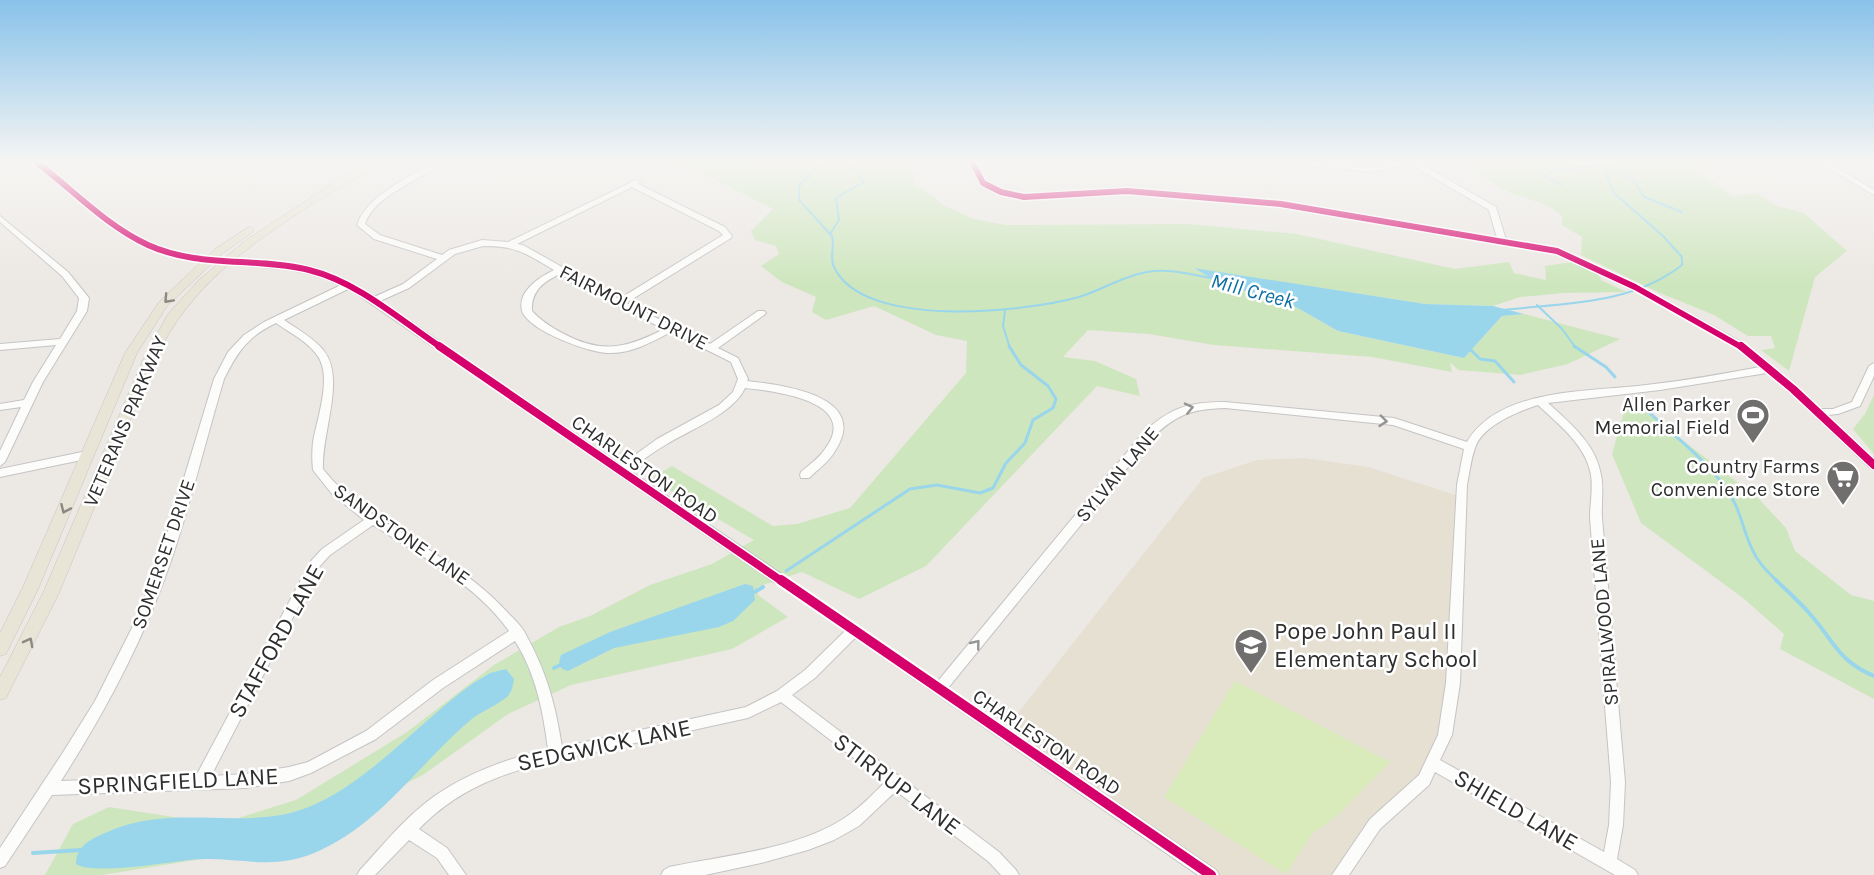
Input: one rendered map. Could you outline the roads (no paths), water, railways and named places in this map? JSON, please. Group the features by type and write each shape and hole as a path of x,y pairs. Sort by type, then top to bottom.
{"main road":[{"name":"VETERANS PARKWAY","path":"0,649 31,587 124,367 140,338 163,304 258,224 293,202"},
{"name":"VETERANS PARKWAY","path":"0,693 30,642 158,341 182,305 218,260 309,202"}],"street":[{"name":"CHARLESTON ROAD","path":"88,202 137,240 166,252 218,260 299,267 349,285 1211,875"},
{"path":"378,202 364,214 361,225 364,230 376,237 442,258"},
{"path":"510,244 596,202"},
{"path":"619,303 729,236 722,229 672,202"},
{"path":"1255,202 1502,240 1557,251 1653,296 1738,344 1770,369 1874,465"},
{"path":"1481,202 1493,209 1502,240"},
{"path":"0,218 65,274 84,297 82,311 61,342 27,403 0,462"},
{"name":"FAIRMOUNT DRIVE","path":"373,302 414,280 442,258 462,248 482,243 510,244 619,303 735,360 742,373 742,384"},
{"path":"560,270 534,286 527,298 527,311 537,321 577,345 596,351 618,351 639,345 670,329"},
{"name":"SOMERSET DRIVE","path":"0,861 109,689 137,632 165,562 213,400 228,361 247,336 349,285"},
{"path":"712,347 761,313"},
{"name":"SANDSTONE LANE","path":"277,319 321,353 328,367 328,385 317,439 318,470 332,487 374,519 475,586 499,608 518,632 530,655 548,705 556,754"},
{"path":"0,347 61,342"},
{"path":"1818,412 1834,412 1856,404 1874,366"},
{"path":"1340,875 1376,824 1424,780 1444,735 1451,701 1462,485 1471,447 1481,432 1496,420 1540,401 1670,386 1770,369"},
{"path":"621,471 670,436 723,407 737,394 742,384 804,394 821,402 835,414 839,430 837,439 826,456 805,475"},
{"name":"SPIRALWOOD LANE","path":"1540,401 1573,433 1589,455 1596,475 1596,518 1618,782 1616,825 1609,863"},
{"path":"0,407 27,403"},
{"name":"SYLVAN LANE","path":"939,689 1146,437 1161,421 1178,411 1199,405 1225,405 1385,421 1410,426 1471,447"},
{"path":"0,472 87,455"},
{"name":"STAFFORD LANE","path":"200,782 315,564 326,552 374,519"},
{"name":"SPRINGFIELD LANE","path":"48,788 266,779 289,774 332,758 371,735 453,673 518,632"},
{"name":"SEDGWICK LANE","path":"364,875 408,830 462,786 507,766 748,712 782,694 810,674 854,632"},
{"name":"STIRRUP LANE","path":"782,694 994,857 1011,875"},
{"name":"SHIELD LANE","path":"1433,763 1630,875"},
{"path":"669,875 737,861 828,836 861,816 895,782"},
{"path":"408,830 442,853 458,875"}],"water":[{"path":"1194,268 1425,304 1493,306 1524,314 1502,316 1464,358 1338,331 1280,298 1226,287"},
{"path":"745,584 753,586 755,600 733,621 719,627 614,648 568,671 562,669 559,662 561,655 610,632"},
{"path":"506,669 514,679 508,696 473,718 454,734 365,822 323,849 288,861 272,862 207,859 112,868 84,867 76,864 79,852 85,844 100,835 127,825 171,818 258,818 307,808 357,779 472,684 490,673"}],"waterway":[{"name":"Mill Creek","path":"801,202 830,234"},
{"path":"830,234 839,220 837,202"},
{"name":"Mill Creek","path":"1539,306 1597,300 1619,295 1641,288 1682,265 1682,257 1663,236 1624,202"},
{"path":"1656,202 1682,212"},
{"name":"Mill Creek","path":"830,234 834,267 851,287 877,300 910,308 947,311 1022,308 1079,297 1129,277 1156,271 1173,271 1215,279"},
{"name":"Mill Creek","path":"1503,310 1539,306"},
{"path":"1539,306 1562,329 1575,347"},
{"path":"1005,311 1003,326 1010,347"},
{"path":"786,571 910,489 937,485 980,493 993,488 1006,463 1025,443 1033,420 1053,408 1056,399 1048,386 1021,365 1010,347"},
{"path":"1575,347 1606,367 1615,377"},
{"path":"1470,349 1480,359 1495,361 1514,382"},
{"path":"1642,406 1696,455 1725,487 1734,502 1754,554 1778,582"},
{"path":"1778,582 1806,610 1844,657 1874,676"},
{"path":"751,594 763,587"},
{"path":"554,668 563,664"},
{"path":"33,853 81,850"}],"place":[{"name":"Allen Parker Memorial Field","path":"1753,444"},
{"name":"Country Farms Convenience Store","path":"1843,506"},
{"name":"Pope John Paul II Elementary School","path":"1251,674"}]}
